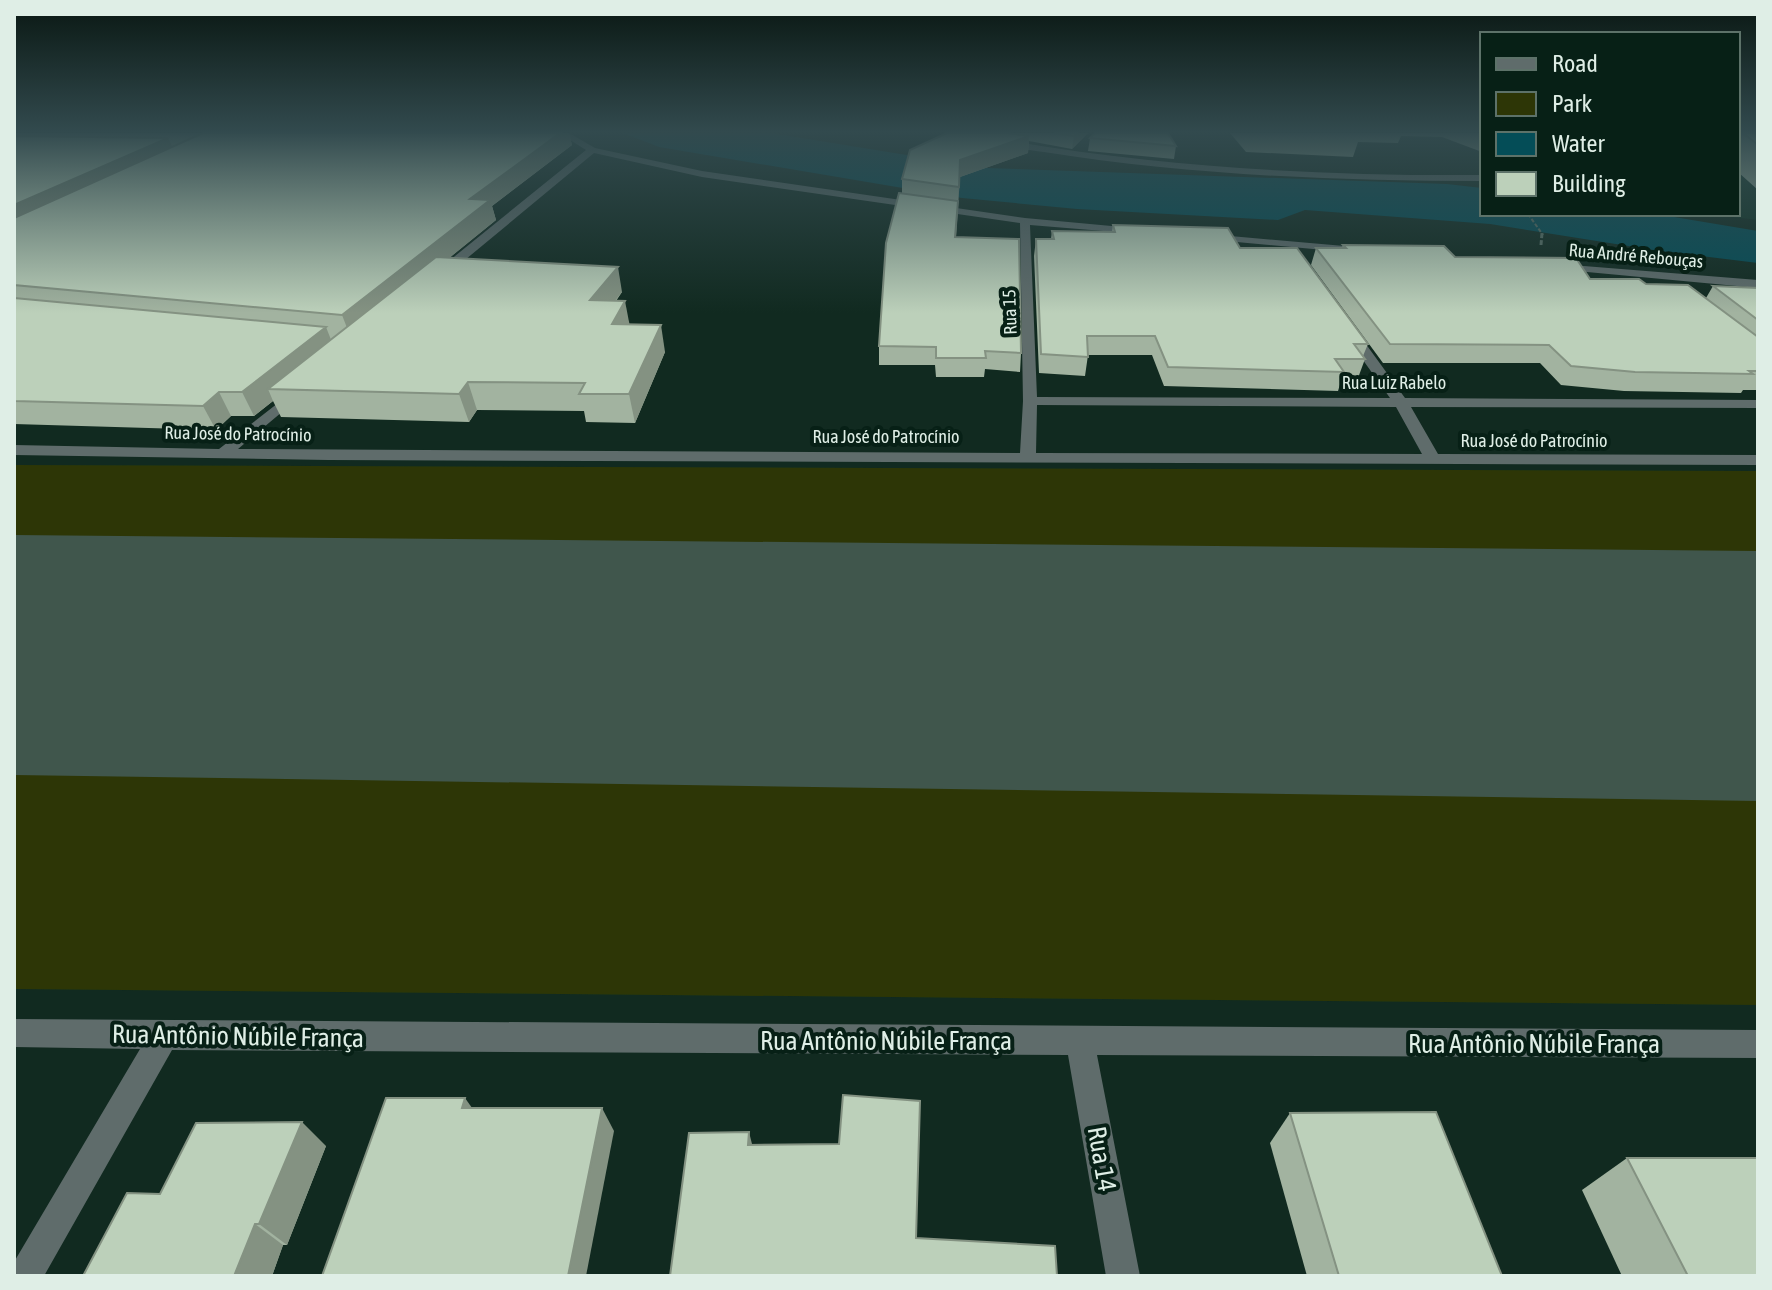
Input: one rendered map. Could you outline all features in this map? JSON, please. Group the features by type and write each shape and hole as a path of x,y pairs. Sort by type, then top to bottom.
{"street":[{"path":"425,286 539,193"},
{"path":"834,193 1025,221 1149,232"},
{"name":"Rua 15","path":"1025,221 1030,401 1028,458"},
{"path":"1195,236 1382,252"},
{"path":"1287,244 1296,256"},
{"name":"Rua André Rebouças","path":"1539,265 1758,284"},
{"path":"1654,275 1677,294"},
{"path":"1340,317 1401,403 1434,461"},
{"path":"222,454 306,384"},
{"name":"Rua Luiz Rabelo","path":"1030,401 1758,404"},
{"name":"Rua José do Patrocínio","path":"14,450 1434,461 1758,460"},
{"name":"Rua Antônio Núbile França","path":"14,1033 1758,1044"},
{"path":"25,1276 164,1036"},
{"name":"Rua 14","path":"1080,1042 1123,1276"}],"path":[{"path":"1529,216 1543,235"}],"shaded area":[{"path":"1740,193 1758,193 1758,220 1723,216 1740,216"},
{"path":"14,465 1758,471 1758,1005 14,989"}],"green space":[{"path":"14,465 1758,471 1758,617 14,597"},
{"path":"14,719 1758,740 1758,1005 14,989"}],"water":[{"path":"933,193 1480,193 1480,216 1668,216 1758,231 1758,263 1490,224 1305,210 1278,220 1077,209"}],"building":[{"path":"14,193 41,193 14,205"},
{"path":"69,193 478,193 470,199 490,200 342,315 14,285 14,218"},
{"path":"899,193 958,201 955,237 1019,239 1021,353 985,351 986,358 936,358 936,347 879,346 886,243"},
{"path":"1113,225 1228,228 1240,248 1297,248 1368,344 1354,344 1365,359 1335,359 1344,372 1168,367 1155,336 1087,336 1088,357 1041,354 1036,239 1054,239 1052,231 1115,232"},
{"path":"1343,245 1444,246 1455,257 1576,258 1590,279 1639,279 1646,284 1688,285 1758,337 1758,371 1749,371 1753,374 1635,372 1571,366 1549,345 1390,344 1316,248 1346,248"},
{"path":"436,257 618,267 590,300 625,301 612,324 661,325 629,394 579,394 585,383 468,382 459,394 268,389"},
{"path":"1713,286 1758,288 1758,320"},
{"path":"14,298 326,327 242,392 219,392 203,406 14,401"},
{"path":"843,1095 920,1101 916,1238 1055,1246 1057,1276 670,1276 689,1133 749,1132 748,1145 839,1144"},
{"path":"386,1098 465,1098 462,1108 602,1108 568,1276 322,1276"},
{"path":"1436,1112 1502,1276 1339,1276 1290,1113"},
{"path":"302,1122 234,1276 83,1276 127,1193 160,1194 196,1123"},
{"path":"1627,1158 1758,1158 1758,1276 1688,1276"}],"runway":[{"path":"14,655 1758,676"}]}
